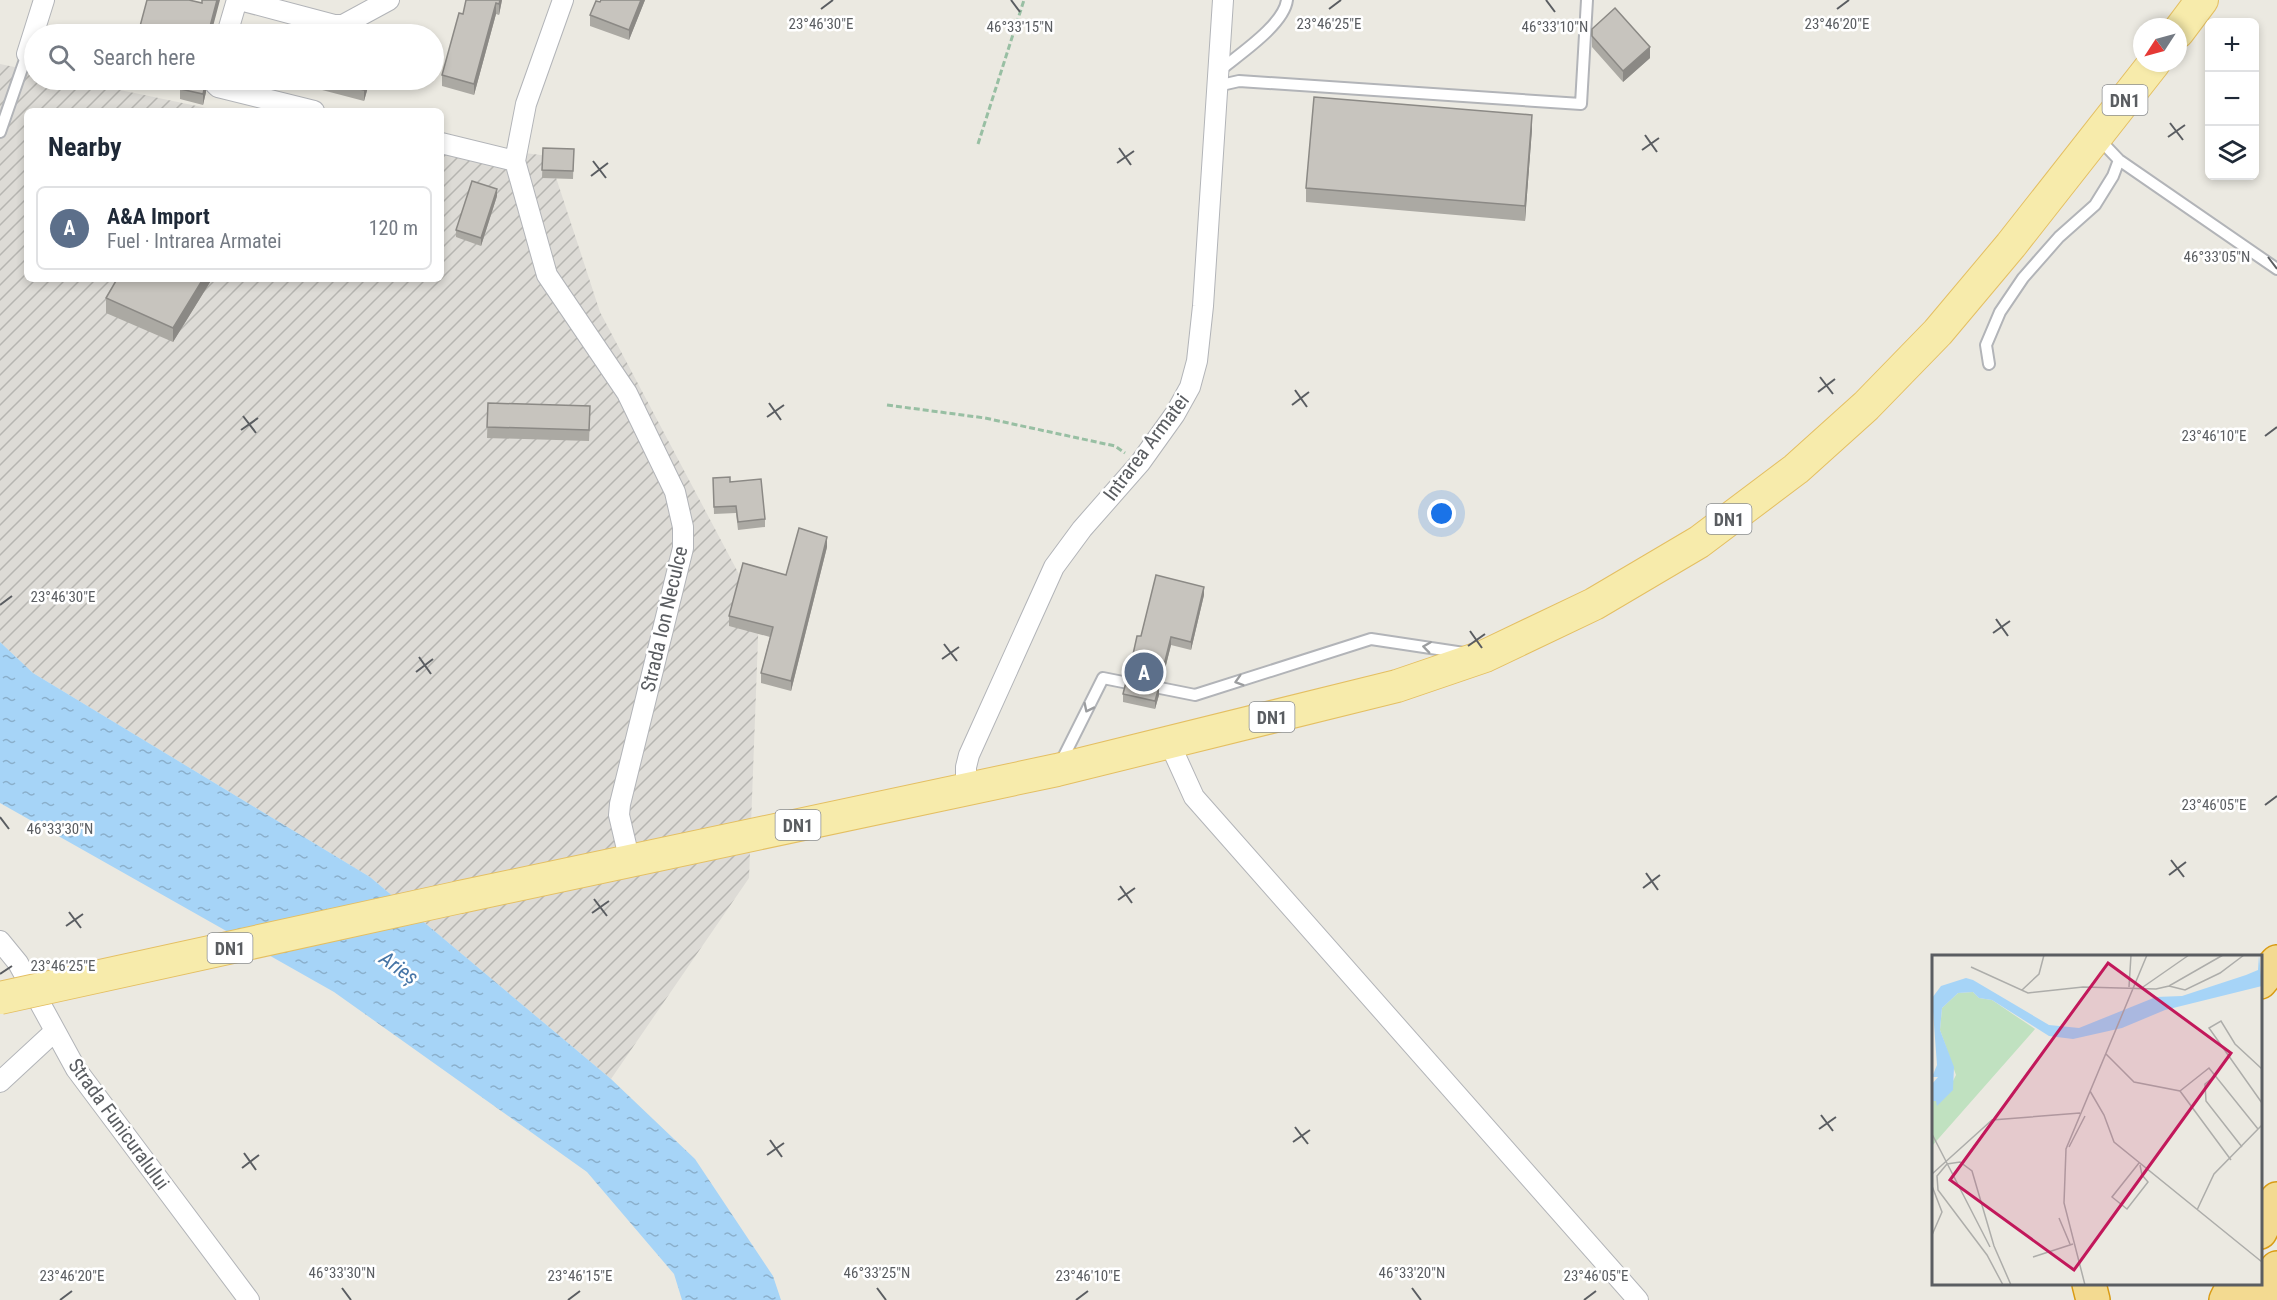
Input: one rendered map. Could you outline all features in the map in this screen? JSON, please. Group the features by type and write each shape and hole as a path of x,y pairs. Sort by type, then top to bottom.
{"highway":[{"path":"2262,980 2277,962"},
{"path":"2262,1228 2277,1199"},
{"path":"2261,1300 2277,1268"},
{"path":"2089,1285 2093,1300"},
{"path":"2226,1300 2234,1285"}],"main road":[{"path":"2187,20 2202,0"},
{"name":"DN1","path":"0,998 1057,770 1396,686 1485,656 1594,604 1689,548 1796,469 1866,406 1938,332 2011,245 2147,72"}],"street":[{"path":"36,24 44,0"},
{"path":"230,24 238,0 330,24"},
{"path":"345,24 389,0"},
{"path":"444,144 515,161 526,104 563,0"},
{"name":"Intrarea Armatei","path":"966,789 966,767 969,755 1054,567 1082,530 1140,463 1175,414 1190,387 1197,361 1203,306 1223,0"},
{"path":"230,90 302,108"},
{"name":"Strada Ion Neculce","path":"515,161 547,275 627,393 675,492 683,527 683,548 620,804 619,815 630,862"},
{"path":"1169,742 1194,797 1638,1300"},
{"name":"Strada Funicuralului","path":"1,943 18,963 76,1070 249,1300"},
{"path":"0,1082 54,1032"}],"lane":[{"path":"1218,78 1278,20 1286,7 1287,0"},
{"path":"1218,78 1581,104 1587,0"},
{"path":"0,132 24,63"},
{"path":"2096,137 2119,160 2277,269"},
{"path":"1989,364 1986,345 2000,312 2023,278 2060,237 2095,204 2113,176 2119,160"},
{"path":"1161,688 1195,695 1371,639 1485,656"},
{"path":"1057,770 1103,678 1128,683"}],"path":[{"path":"978,144 1024,0"},
{"path":"887,405 985,418 1115,446 1140,463"}],"shaded area":[{"path":"0,64 24,69 24,90 120,90 207,108 24,108 24,282 444,282 444,143 549,156 600,312 759,612 749,878 611,1079 370,877 33,673 0,642"}],"water":[{"name":"Arieș","path":"0,642 33,673 370,877 611,1079 695,1159 773,1276 781,1300 682,1300 674,1274 587,1172 334,992 0,803"}],"building":[{"path":"147,0 189,0 202,3 202,0 217,0 211,24 141,24"},
{"path":"466,0 500,0 499,4 496,3 474,84 444,76 444,68 459,13 463,14"},
{"path":"641,0 629,30 590,15 596,1"},
{"path":"1615,8 1650,47 1623,71 1592,36 1592,29"},
{"path":"185,90 204,90 203,94"},
{"path":"1314,97 1532,115 1525,206 1306,188"},
{"path":"543,148 574,149 573,171 542,170"},
{"path":"472,181 497,189 481,238 456,230"},
{"path":"115,282 201,282 173,328 106,298"},
{"path":"488,403 590,406 589,430 487,427"},
{"path":"730,477 730,482 761,479 765,519 738,522 736,506 714,507 713,478"},
{"path":"799,528 827,537 791,681 761,673 773,627 729,616 743,563 786,575"},
{"path":"1156,575 1204,587 1191,642 1171,637 1162,673 1157,673 1153,678 1153,683 1159,687 1155,701 1123,694 1126,682 1131,682 1135,677 1135,672 1130,668 1137,636 1141,636"}],"place":[{"name":"A&A Import","path":"1144,672"}]}
